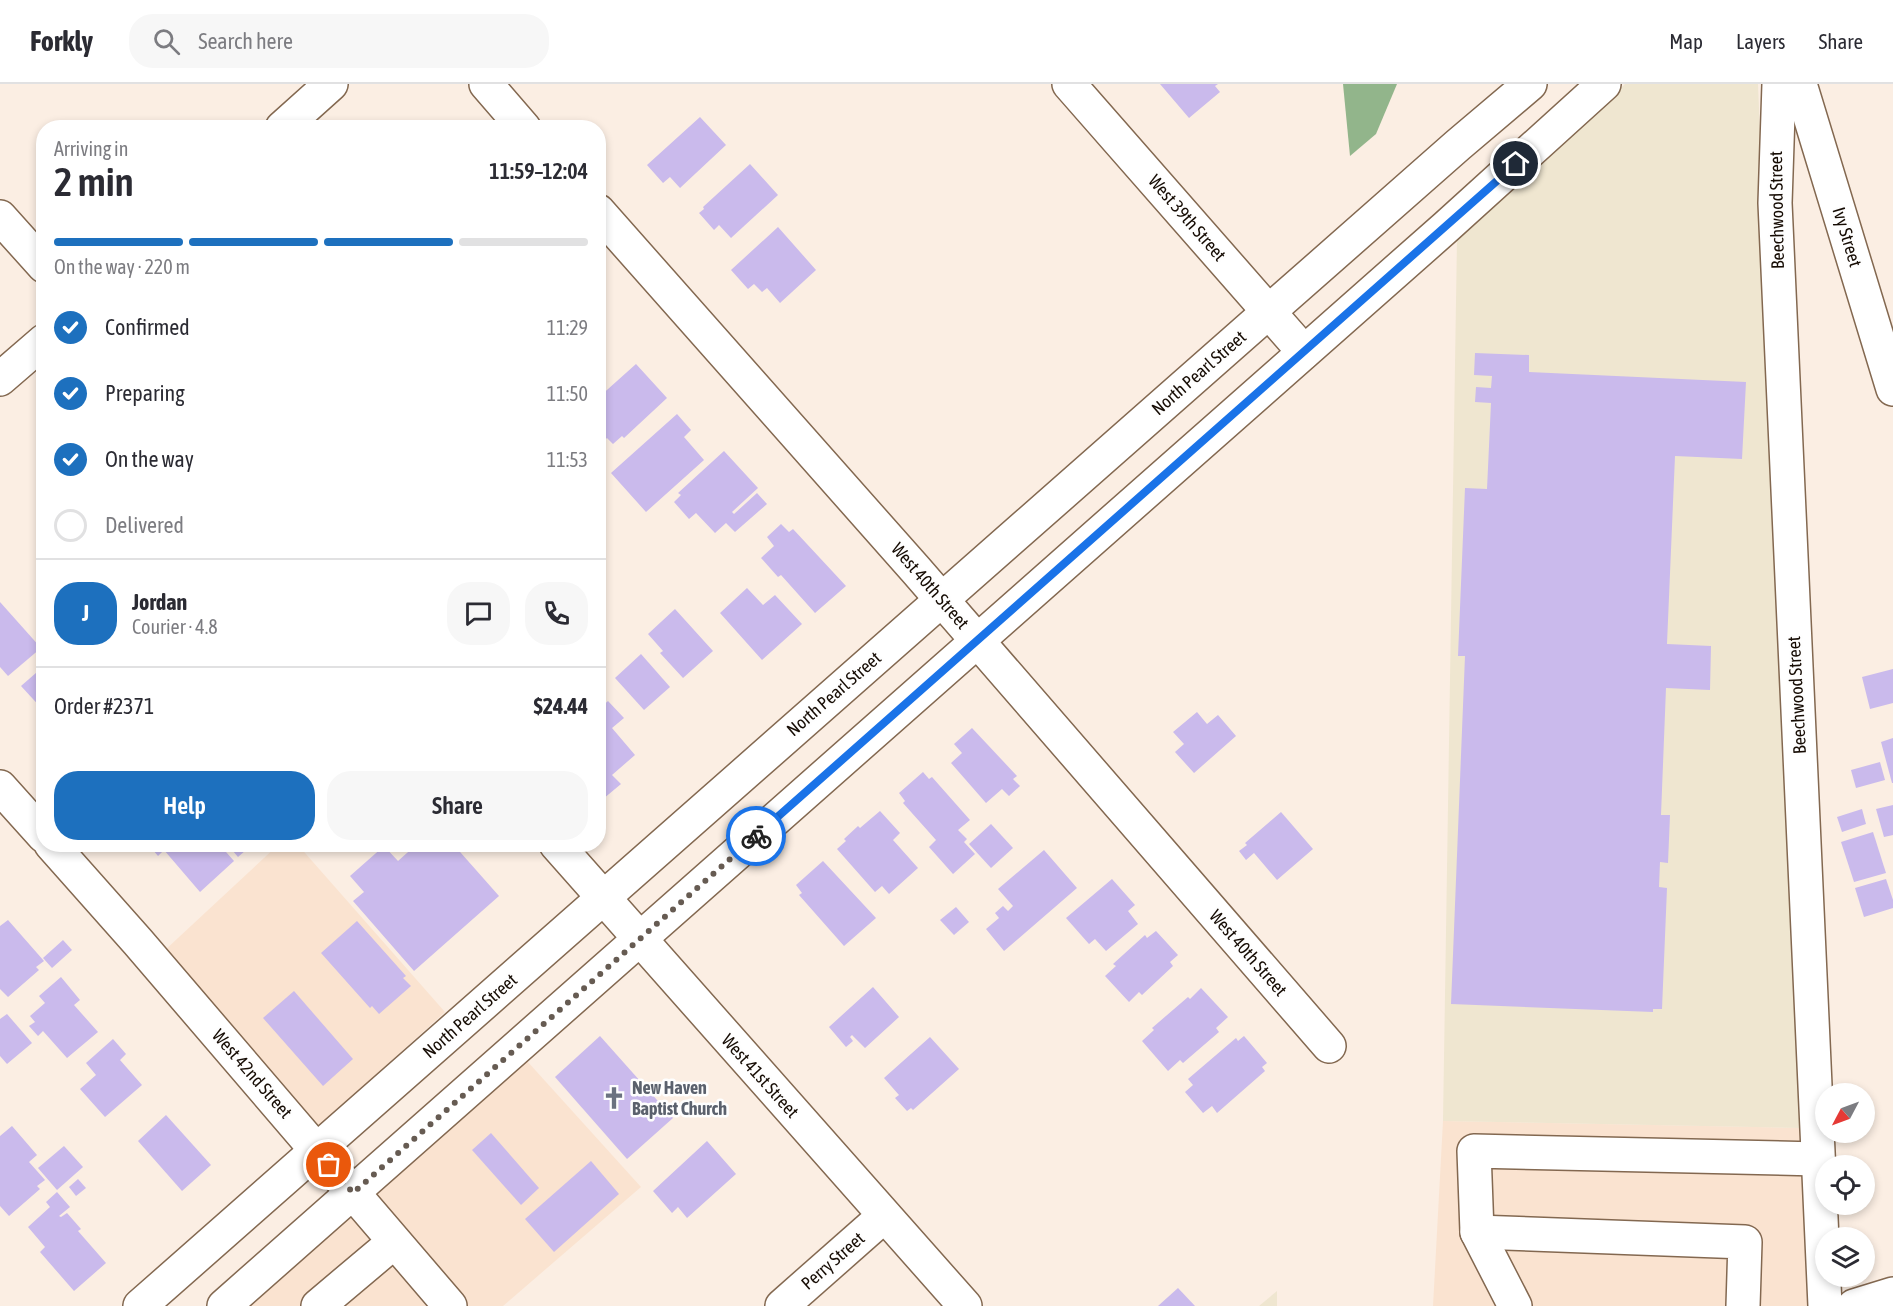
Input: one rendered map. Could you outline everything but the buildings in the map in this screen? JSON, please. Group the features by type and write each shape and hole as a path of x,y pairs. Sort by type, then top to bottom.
{"street":[{"path":"291,120 331,84"},
{"path":"486,84 517,120"},
{"name":"West 39th Street","path":"1070,84 1304,352"},
{"name":"North Pearl Street","path":"140,1306 1530,84"},
{"path":"224,1306 1446,227 1604,84"},
{"name":"Beechwood Street","path":"1779,84 1775,203 1818,1155"},
{"name":"Ivy Street","path":"1800,84 1893,389"},
{"path":"0,217 36,257"},
{"name":"West 40th Street","path":"606,220 977,641 1329,1046"},
{"path":"0,379 36,348"},
{"path":"0,787 36,827"},
{"name":"West 42nd Street","path":"58,852 450,1306"},
{"name":"West 41st Street","path":"562,852 965,1306"},
{"path":"1515,1306 1477,1232 1474,1151 1815,1159"},
{"name":"Beechwood Street","path":"1821,1215 1825,1306"},
{"name":"Perry Street","path":"782,1306 884,1216"},
{"path":"1477,1232 1745,1242 1743,1306"},
{"path":"331,1302 394,1242"},
{"path":"1854,1306 1893,1294"}],"shaded area":[{"path":"1625,84 1758,84 1801,1128 1443,1121 1457,239"},
{"path":"270,852 304,852 445,1012 319,1126 164,951"},
{"path":"527,1061 641,1187 503,1306 250,1306"},
{"path":"1443,1121 1801,1128 1810,1306 1433,1306"},
{"path":"1277,1291 1277,1306 1259,1306"}],"green space":[{"path":"1343,84 1397,84 1376,134 1350,156"}],"way so far":[{"path":"329,1165 353,1193 756,836"}],"place":[{"name":"New Haven Baptist Church","path":"614,1098"}],"route":[{"path":"756,836 1516,164"}]}
